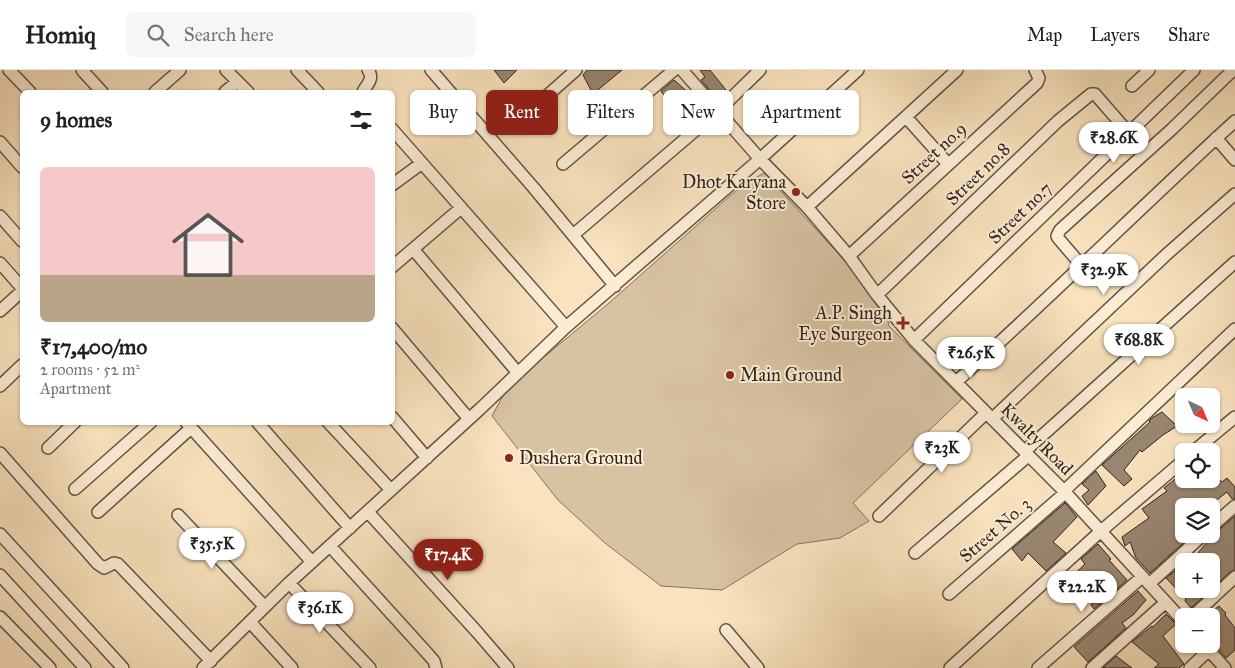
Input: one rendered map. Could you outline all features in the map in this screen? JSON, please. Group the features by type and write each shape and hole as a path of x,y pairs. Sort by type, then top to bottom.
{"street":[{"path":"10,70 28,90"},
{"path":"82,70 100,90"},
{"path":"157,90 180,70"},
{"path":"226,70 246,90"},
{"path":"297,70 316,90"},
{"path":"364,90 371,78 368,70"},
{"path":"431,70 615,286"},
{"path":"554,90 576,70"},
{"path":"563,164 674,70"},
{"name":"Kwalty Road","path":"682,70 700,90"},
{"path":"733,96 760,70"},
{"path":"0,453 98,564 104,568 114,563 118,564 207,665 289,583 427,458 566,327 760,159 845,74 858,70"},
{"path":"807,207 957,70"},
{"path":"1132,86 1149,70"},
{"name":"Street no.7","path":"914,340 1194,70"},
{"path":"1082,266 1058,238 1060,230 1172,129 1233,70"},
{"name":"Street no.9","path":"849,256 1037,83 1036,72"},
{"path":"227,90 237,82"},
{"name":"Street no.8","path":"877,295 1058,121 1092,93 1128,132"},
{"path":"906,118 948,164"},
{"path":"956,382 1235,121"},
{"name":"Kwalty Road","path":"733,128 760,159 807,207 849,256 877,295 914,340 1064,492 1175,612"},
{"path":"395,132 566,327"},
{"path":"573,235 690,135"},
{"path":"1216,138 1235,160"},
{"path":"0,142 20,165"},
{"path":"395,183 422,163"},
{"path":"879,516 1235,194"},
{"path":"395,260 413,249 461,208"},
{"path":"0,216 18,228"},
{"path":"413,249 518,373"},
{"path":"915,553 1235,262"},
{"path":"0,263 20,287"},
{"path":"0,311 20,291"},
{"name":"Street No. 3","path":"949,594 1064,492 1235,329"},
{"path":"395,332 469,419"},
{"path":"0,386 20,367"},
{"path":"1203,443 1235,416"},
{"path":"395,421 427,458"},
{"path":"48,448 72,425"},
{"path":"75,489 148,425"},
{"path":"98,512 189,425 312,562"},
{"path":"260,425 350,528"},
{"path":"331,425 391,490"},
{"path":"950,668 1101,531 1175,468"},
{"path":"1220,519 1235,506"},
{"path":"368,512 508,668"},
{"path":"178,515 264,608"},
{"path":"0,534 123,668"},
{"path":"1038,668 1193,543"},
{"path":"330,546 431,657 436,668"},
{"path":"0,575 85,668"},
{"path":"1202,608 1234,580"},
{"path":"289,583 370,668"},
{"path":"1092,668 1166,602"},
{"path":"0,617 50,668"},
{"path":"250,622 292,668"},
{"path":"726,630 758,668"},
{"path":"1190,668 1201,653"},
{"path":"1211,653 1225,668"}],"shaded area":[{"name":"Main Ground","path":"764,173 847,263 889,323 888,325 962,399 853,503 869,521 840,538 797,544 722,590 661,586 605,543 558,500 492,416 504,394 538,362 609,303 731,195 743,185"}],"building":[{"path":"494,70 517,70 504,83"},
{"path":"587,70 622,70 598,90 591,90 583,75"},
{"path":"700,70 710,70 726,90 710,90 701,80 705,77"},
{"path":"674,80 685,90 663,90 663,94 661,91"},
{"path":"1162,412 1175,424 1175,427 1142,452 1140,450 1124,470 1132,479 1124,486 1102,465 1150,422 1152,418"},
{"path":"1096,471 1106,486 1088,505 1082,496 1089,490 1082,484"},
{"path":"1227,478 1235,487 1235,499 1232,499 1227,492 1219,498 1175,498 1175,543 1183,543 1150,573 1136,558 1130,542 1125,546 1122,537 1149,518 1142,509 1167,491 1164,488 1175,479 1175,488 1220,488 1220,480 1222,482"},
{"path":"1065,503 1077,517 1053,542 1066,553 1046,571 1028,553 1022,561 1012,549"},
{"path":"1235,516 1235,570 1220,581 1220,553 1198,553 1206,543 1220,543 1220,529"},
{"path":"1098,544 1127,580 1094,609 1091,605 1099,596 1086,586 1079,594 1068,580 1085,564 1081,559"},
{"path":"1175,571 1175,587 1166,578"},
{"path":"1138,591 1146,600 1133,615 1122,623 1126,628 1088,662 1074,647"},
{"path":"1202,598 1191,608 1185,601 1186,599"},
{"path":"1219,606 1226,613 1225,615 1235,628 1235,650 1226,658 1220,651 1220,608 1216,608"},
{"path":"1166,614 1175,623 1163,636 1184,664 1179,668 1154,668 1159,664 1132,642 1153,627"},
{"path":"1116,656 1132,668 1103,668"}],"place":[{"name":"Dhot Karyana Store","path":"796,192"},
{"name":"A.P. Singh Eye Surgeon","path":"903,323"},
{"name":"Main Ground","path":"730,375"},
{"name":"Dushera Ground","path":"509,458"}]}
